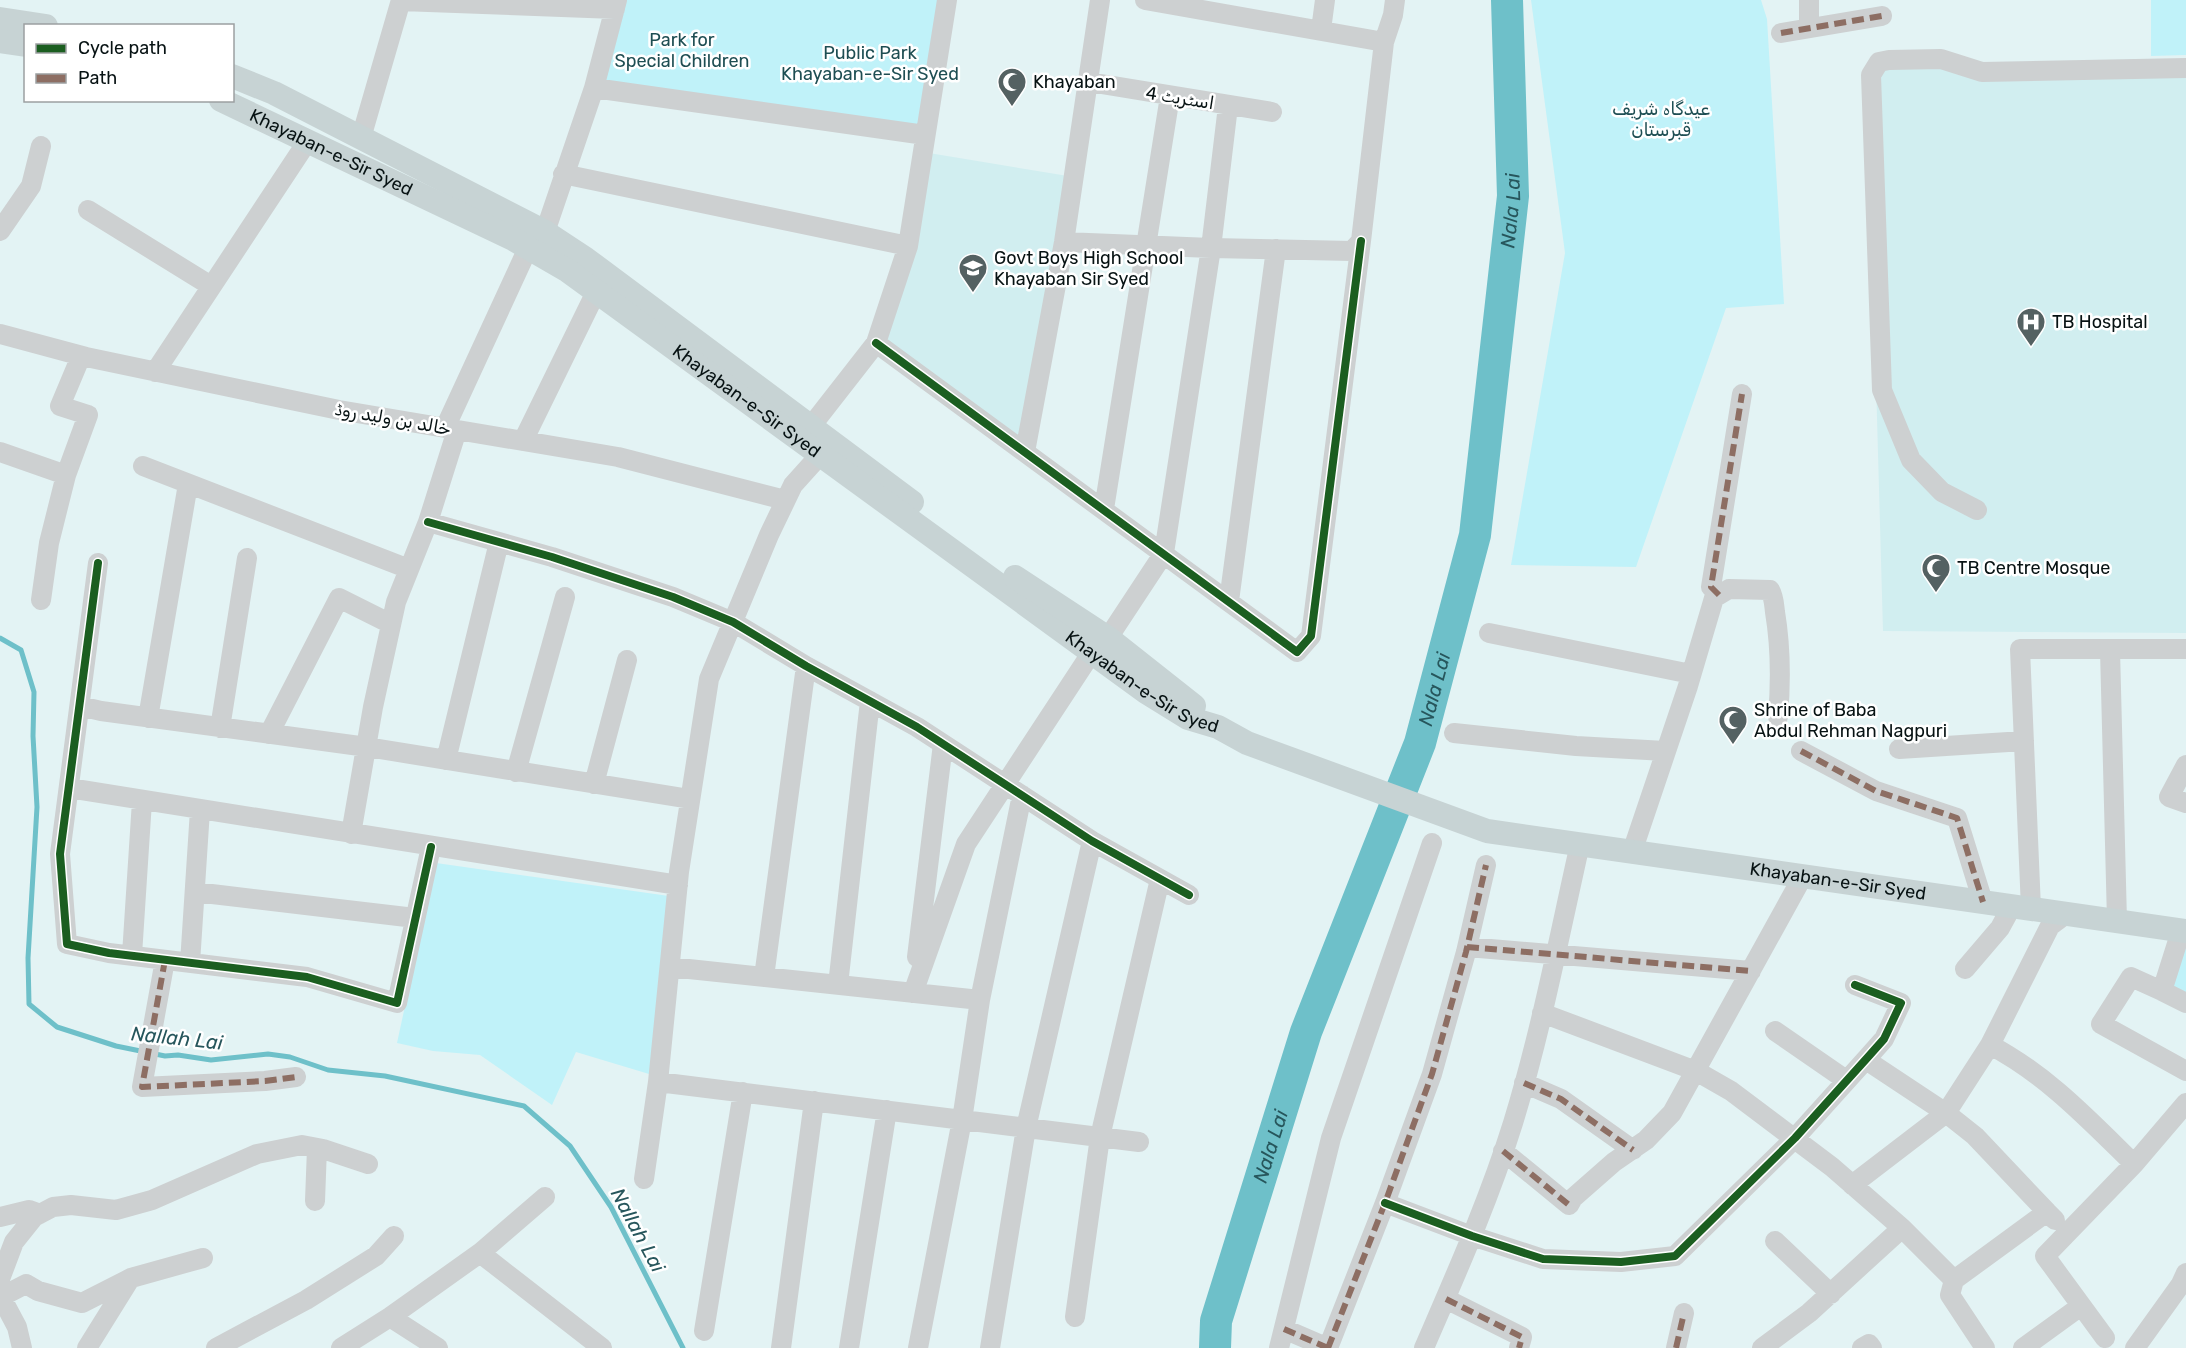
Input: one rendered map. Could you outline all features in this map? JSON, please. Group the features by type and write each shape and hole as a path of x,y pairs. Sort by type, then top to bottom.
{"main road":[{"path":"0,19 33,24"},
{"path":"0,41 24,45"},
{"name":"Khayaban-e-Sir Syed","path":"234,77 274,93 361,138 536,240 568,271 820,455 1100,645"},
{"name":"Khayaban-e-Sir Syed","path":"225,102 308,142 536,240 586,259 812,425 993,563 1100,645 1146,692 1188,718 1218,727 1247,742 1487,831 2184,931"}],"street":[{"path":"812,425 876,343 908,246 947,0"},
{"path":"1025,452 1064,242 1100,0"},
{"path":"1145,0 1384,42"},
{"path":"1321,30 1325,0"},
{"path":"876,343 1298,652 1311,636 1384,42 1393,15 1395,0"},
{"path":"1809,0 1809,27"},
{"path":"351,834 373,707 396,602 428,522 451,429 536,240 563,174 594,88 616,5 401,1 361,138"},
{"path":"1781,33 1882,16"},
{"path":"1977,510 1942,492 1911,460 1882,390 1871,75 1874,68 1879,62 1889,60 1941,59 1982,72 2186,68"},
{"name":"اسٹریٹ 4","path":"1089,82 1272,112"},
{"path":"594,88 925,135"},
{"path":"1104,509 1170,96"},
{"path":"912,993 966,844 1164,553 1211,248 1228,106"},
{"path":"155,372 308,142"},
{"path":"0,231 32,186 41,146"},
{"path":"563,174 908,246"},
{"path":"88,210 212,286"},
{"path":"1064,242 1352,251 1361,242"},
{"path":"1229,601 1276,249"},
{"path":"523,441 596,292"},
{"name":"خالد بن ولید روڈ","path":"0,334 81,356 339,410 618,457 786,501"},
{"path":"41,600 49,543 66,475 88,415 60,406 81,356"},
{"path":"1719,595 1711,587 1742,394"},
{"path":"0,452 66,475"},
{"path":"644,1179 658,1082 678,885 709,679 793,486 820,455"},
{"path":"144,466 409,569"},
{"path":"148,718 188,484"},
{"path":"428,522 552,557 673,597 733,622 806,666 917,727 1092,842 1189,895"},
{"path":"446,760 499,542"},
{"path":"220,728 247,558"},
{"path":"98,563 60,854 66,944 132,956 307,977 397,1003 431,847"},
{"path":"1632,852 1714,598 1729,589 1770,590 1774,597 1779,632 1781,674 1778,717"},
{"path":"516,772 565,597"},
{"path":"269,734 339,598 391,624"},
{"path":"1489,633 1691,674"},
{"path":"1965,969 2000,928 2021,908 2024,741 2020,649 2186,649"},
{"path":"2110,650 2117,921"},
{"path":"594,784 627,660"},
{"path":"764,977 806,666"},
{"path":"838,985 870,701"},
{"path":"80,706 148,718 367,747 690,799"},
{"path":"1454,733 1576,746 1665,751"},
{"path":"1899,749 2024,741"},
{"path":"912,993 943,744"},
{"path":"1801,751 1876,791 1957,818 1983,902"},
{"path":"2186,765 2169,797 2186,803"},
{"path":"69,788 678,885"},
{"path":"918,1348 962,1120 980,1000 1022,795"},
{"path":"132,956 142,801"},
{"path":"190,963 200,810"},
{"path":"990,1348 1026,1128 1092,842"},
{"path":"1432,843 1331,1138 1282,1339 1328,1348 1385,1203 1432,1074 1467,947 1486,865"},
{"path":"1424,1348 1472,1236 1503,1151 1542,1013 1581,844"},
{"path":"1503,1151 1569,1205 1573,1198 1614,1162 1646,1140 1672,1113 1803,876"},
{"path":"1075,1317 1100,1137 1160,879"},
{"path":"195,892 416,918"},
{"path":"1852,1185 1946,1113 1990,1045 2050,926 2066,914"},
{"path":"2162,991 2184,931"},
{"path":"1467,947 1751,971"},
{"path":"165,960 142,1087 265,1081 296,1077"},
{"path":"670,967 980,1000"},
{"path":"2186,1003 2131,977 2101,1024 2186,1071"},
{"path":"1385,1203 1472,1236 1543,1259 1622,1263 1675,1256 1795,1138 1884,1039 1901,1003 1855,985"},
{"path":"1542,1013 1696,1071 1731,1091 1795,1138 1852,1185 1902,1228 1954,1280"},
{"path":"1775,1031 1846,1080"},
{"path":"1990,1045 2012,1056 2062,1093 2134,1164"},
{"path":"1866,1060 1946,1113 1975,1136 2068,1232"},
{"path":"658,1082 1139,1142"},
{"path":"1524,1083 1561,1099 1633,1150"},
{"path":"704,1330 743,1092"},
{"path":"781,1348 814,1101"},
{"path":"2104,1338 2045,1256 2134,1164 2186,1102"},
{"path":"849,1348 887,1110"},
{"path":"0,1279 14,1242 34,1217 53,1207 70,1205 116,1210 152,1200 257,1154 302,1145 368,1164"},
{"path":"315,1202 317,1148"},
{"path":"341,1348 390,1317 480,1252 545,1197"},
{"path":"0,1217 29,1210 40,1214"},
{"path":"1985,1348 1950,1295 1954,1280 2047,1212"},
{"path":"1762,1348 1809,1313 1902,1228"},
{"path":"216,1348 306,1300 376,1256 394,1236"},
{"path":"1776,1241 1831,1294"},
{"path":"480,1252 602,1348"},
{"path":"22,1348 17,1327 0,1296 26,1284 38,1291 82,1303 131,1278 203,1258"},
{"path":"2135,1348 2181,1284 2186,1273"},
{"path":"87,1348 131,1278"},
{"path":"1446,1299 1522,1337 1519,1348"},
{"path":"2023,1348 2081,1306"},
{"path":"1676,1348 1684,1313"},
{"path":"390,1317 438,1348"},
{"path":"1862,1348 1869,1344 1872,1348"}],"shaded area":[{"name":"TB Hospital","path":"1867,62 2186,64 2186,633 1883,631"},
{"name":"Govt Boys High School Khayaban Sir Syed","path":"923,152 1074,177 1025,452 876,343"}],"green space":[{"name":"Public Park Khayaban-e-Sir Syed","path":"617,0 947,0 925,135 594,88"},
{"name":"عیدگاہ شریف قبرستان","path":"1531,0 1761,0 1767,19 1784,304 1726,308 1636,567 1511,565 1565,253"},
{"path":"2151,0 2186,0 2186,55 2151,56"},
{"path":"436,863 676,897 659,1077 576,1052 552,1105 480,1055 433,1051 397,1043"},
{"path":"2186,931 2186,1003 2162,991"}],"waterway":[{"name":"Nala Lai","path":"1215,1348 1216,1321 1306,1032 1420,743 1475,535 1513,196 1507,0"},
{"name":"Nallah Lai","path":"0,638 21,650 34,692 33,736 37,807 28,958 29,1004 57,1027 116,1046 165,1056 178,1055 211,1060 268,1054 290,1057 328,1070 385,1076 524,1106 570,1146 611,1207 683,1348"}],"marked path":[{"path":"1781,33 1882,16"},
{"path":"1719,595 1711,587 1742,394"},
{"path":"1801,751 1876,791 1957,818 1983,902"},
{"path":"1328,1348 1385,1203 1432,1074 1466,952 1486,865"},
{"path":"1467,947 1751,971"},
{"path":"165,960 142,1087 265,1081 296,1077"},
{"path":"1524,1083 1561,1099 1633,1150"},
{"path":"1503,1151 1569,1205"},
{"path":"1446,1299 1522,1337 1519,1348"},
{"path":"1676,1348 1684,1313"},
{"path":"1284,1329 1328,1348"}],"cycle path":[{"path":"876,343 1297,652 1311,636 1361,241"},
{"path":"428,522 552,557 673,597 733,622 806,666 917,727 1092,841 1189,895"},
{"path":"98,563 60,854 67,944 109,953 307,977 397,1003 431,847"},
{"path":"1385,1203 1472,1236 1543,1259 1621,1262 1675,1256 1795,1138 1884,1039 1901,1003 1855,985"}],"place":[{"name":"Khayaban","path":"1012,108"},
{"name":"Govt Boys High School Khayaban Sir Syed","path":"973,294"},
{"name":"TB Hospital","path":"2031,348"},
{"name":"TB Centre Mosque","path":"1936,594"},
{"name":"Shrine of Baba Abdul Rehman Nagpuri","path":"1733,746"}],"park label":[{"name":"Park for Special Children","path":"682,50"}]}
